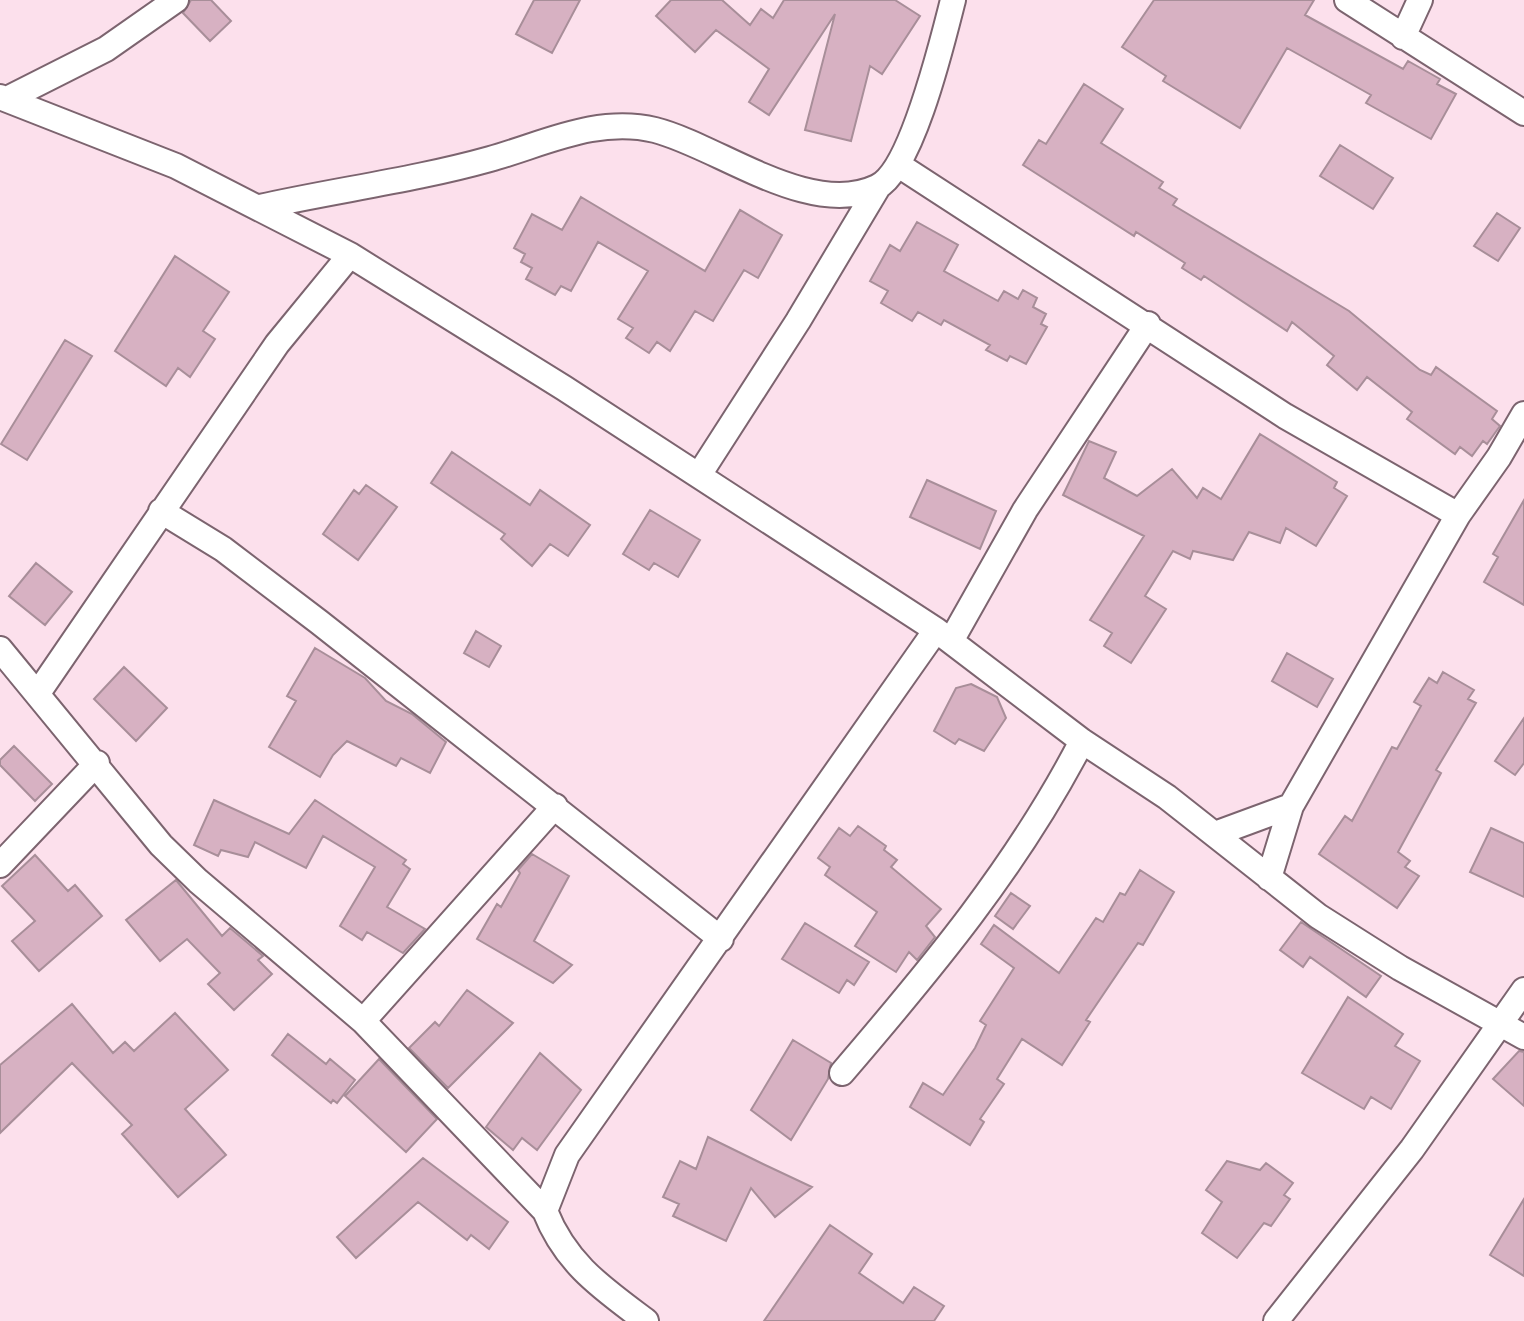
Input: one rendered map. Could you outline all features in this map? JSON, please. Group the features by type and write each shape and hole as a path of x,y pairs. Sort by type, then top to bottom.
{"street":[{"path":"4,97 106,49 176,0"},
{"path":"699,475 798,321 878,187 900,166 935,66 953,0"},
{"path":"1347,0 1524,113"},
{"path":"1403,37 1420,0"},
{"path":"4,97 176,166 350,255 699,475 944,636 1082,741 1215,834 1318,916 1400,968 1514,1030"},
{"path":"260,207 489,159 570,132 616,126 655,130 791,187 831,196 878,187"},
{"path":"900,166 1148,324 1285,416 1458,515"},
{"path":"38,693 277,344 350,255"},
{"path":"545,1211 567,1155 664,1014 944,636 1148,324"},
{"path":"1269,878 1291,806 1458,515 1524,414"},
{"path":"161,511 223,549 721,939"},
{"path":"0,649 145,825 198,881 363,1021 545,1211 557,1242 592,1281 646,1321"},
{"path":"842,1073 947,950 1009,866 1050,804 1082,741"},
{"path":"0,865 97,763"},
{"path":"363,1021 555,806"},
{"path":"1215,834 1291,806"},
{"path":"1276,1321 1412,1149 1514,1030 1524,990"}],"building":[{"path":"191,0 211,0 231,21 210,41 183,13"},
{"path":"534,0 580,0 552,53 516,34"},
{"path":"671,0 722,0 750,25 761,9 773,18 784,0 895,0 920,16 882,74 870,66 851,141 805,130 835,14 769,115 749,102 769,69 716,30 695,52 656,16"},
{"path":"1154,0 1314,0 1305,15 1403,69 1408,61 1440,79 1437,84 1456,94 1431,139 1366,103 1371,95 1287,48 1240,128 1163,81 1166,76 1122,47"},
{"path":"1084,84 1123,109 1101,143 1163,182 1159,188 1177,199 1173,205 1349,311 1420,370 1431,375 1436,367 1497,411 1492,419 1500,426 1487,444 1483,441 1472,456 1460,447 1455,454 1407,419 1412,412 1367,377 1357,390 1327,365 1334,356 1292,322 1287,331 1204,276 1201,280 1182,268 1185,263 1136,232 1134,236 1023,165 1039,140 1046,144"},
{"path":"1340,145 1393,178 1373,209 1320,176"},
{"path":"581,197 705,271 740,210 782,235 758,278 744,270 713,321 695,311 670,351 657,342 649,353 626,338 633,328 618,319 648,271 598,242 571,291 561,286 555,295 526,279 532,268 521,262 525,254 514,248 532,214 562,230"},
{"path":"1497,213 1520,228 1498,261 1474,246"},
{"path":"917,222 958,245 944,271 998,301 1004,291 1018,299 1023,290 1037,298 1033,307 1046,314 1041,324 1047,327 1026,364 1010,356 1007,361 986,350 990,345 944,320 941,325 918,312 912,321 881,303 888,291 870,281 890,245 900,251"},
{"path":"175,256 229,292 203,331 215,339 190,377 178,368 166,386 115,351"},
{"path":"65,340 92,356 27,460 1,444"},
{"path":"1260,434 1337,482 1334,488 1347,496 1316,546 1286,528 1280,543 1249,532 1233,560 1193,551 1190,559 1173,551 1145,596 1166,609 1131,663 1104,646 1112,633 1090,620 1144,536 1063,495 1089,441 1116,452 1104,478 1137,496 1172,469 1197,498 1203,488 1221,499"},
{"path":"452,452 530,505 540,490 590,525 568,556 550,544 532,566 501,539 505,534 431,483"},
{"path":"927,480 996,511 980,549 910,517"},
{"path":"366,485 397,507 358,560 323,534 354,490 359,494"},
{"path":"1524,500 1524,605 1484,582 1498,557 1493,554"},
{"path":"650,510 700,540 678,577 654,563 649,570 623,554"},
{"path":"36,563 72,592 45,625 9,596"},
{"path":"476,631 501,646 489,667 464,653"},
{"path":"315,648 365,678 386,701 412,714 446,742 430,773 401,758 396,766 347,741 333,755 320,777 269,747 296,701 287,696"},
{"path":"1287,653 1333,679 1317,707 1272,681"},
{"path":"124,667 167,708 136,741 94,699"},
{"path":"1443,672 1474,690 1468,699 1476,703 1436,770 1441,773 1398,852 1410,861 1405,867 1419,876 1397,908 1319,854 1345,816 1352,821 1392,747 1397,749 1421,706 1414,702 1429,678 1437,683"},
{"path":"971,684 997,697 1006,718 984,751 959,739 955,744 934,731 956,688"},
{"path":"1524,718 1524,763 1515,775 1495,761"},
{"path":"14,746 52,784 35,801 0,765 0,760"},
{"path":"214,800 289,834 315,800 406,860 403,864 410,869 387,907 425,929 403,953 367,932 362,940 340,926 375,867 323,836 306,868 255,842 248,857 221,850 218,856 194,845"},
{"path":"858,826 886,846 884,850 897,860 891,867 941,909 926,926 935,937 917,960 909,952 896,972 855,946 877,912 825,875 830,867 818,858 839,828 850,836"},
{"path":"1491,828 1524,843 1524,897 1470,872"},
{"path":"532,854 569,876 534,941 572,965 553,983 477,939 497,904 501,907 520,873 518,870"},
{"path":"35,855 68,891 75,885 102,916 39,971 12,941 35,921 2,886"},
{"path":"1140,870 1174,892 1143,945 1138,943 1086,1020 1090,1022 1062,1065 1022,1039 997,1079 1004,1084 980,1119 984,1122 970,1145 910,1107 923,1083 943,1095 975,1048 986,1025 980,1021 1014,968 981,944 994,925 1059,973 1096,918 1103,922 1120,893 1125,895"},
{"path":"176,880 222,936 230,928 263,956 258,960 272,974 234,1010 208,984 220,973 187,939 160,961 126,920"},
{"path":"1011,893 1030,906 1013,929 995,916"},
{"path":"1301,922 1381,976 1366,997 1310,957 1303,967 1280,950"},
{"path":"805,923 869,962 854,985 847,980 839,993 782,959"},
{"path":"467,990 513,1023 448,1088 409,1048 435,1022 439,1026"},
{"path":"1348,997 1403,1034 1395,1046 1420,1061 1391,1109 1371,1097 1364,1109 1302,1073"},
{"path":"72,1004 113,1053 125,1042 134,1051 175,1013 228,1070 185,1109 226,1155 178,1197 122,1134 132,1125 72,1063 0,1133 0,1065"},
{"path":"288,1034 326,1064 330,1059 355,1080 337,1103 333,1100 331,1103 272,1055"},
{"path":"793,1040 831,1063 828,1079 791,1140 751,1110"},
{"path":"1519,1051 1524,1052 1524,1106 1493,1079"},
{"path":"540,1053 581,1090 537,1150 522,1138 513,1150 486,1127"},
{"path":"379,1059 437,1119 406,1152 345,1096"},
{"path":"708,1137 812,1187 775,1217 751,1188 726,1241 673,1216 679,1204 663,1197 680,1161 696,1169"},
{"path":"423,1158 508,1222 489,1249 471,1235 467,1240 418,1202 356,1258 337,1237"},
{"path":"1227,1161 1260,1170 1266,1163 1293,1183 1284,1195 1290,1199 1271,1226 1264,1223 1237,1258 1202,1233 1222,1202 1206,1190"},
{"path":"1524,1199 1524,1276 1490,1255"},
{"path":"830,1225 872,1254 859,1273 903,1303 914,1287 944,1306 934,1321 764,1321"}]}
